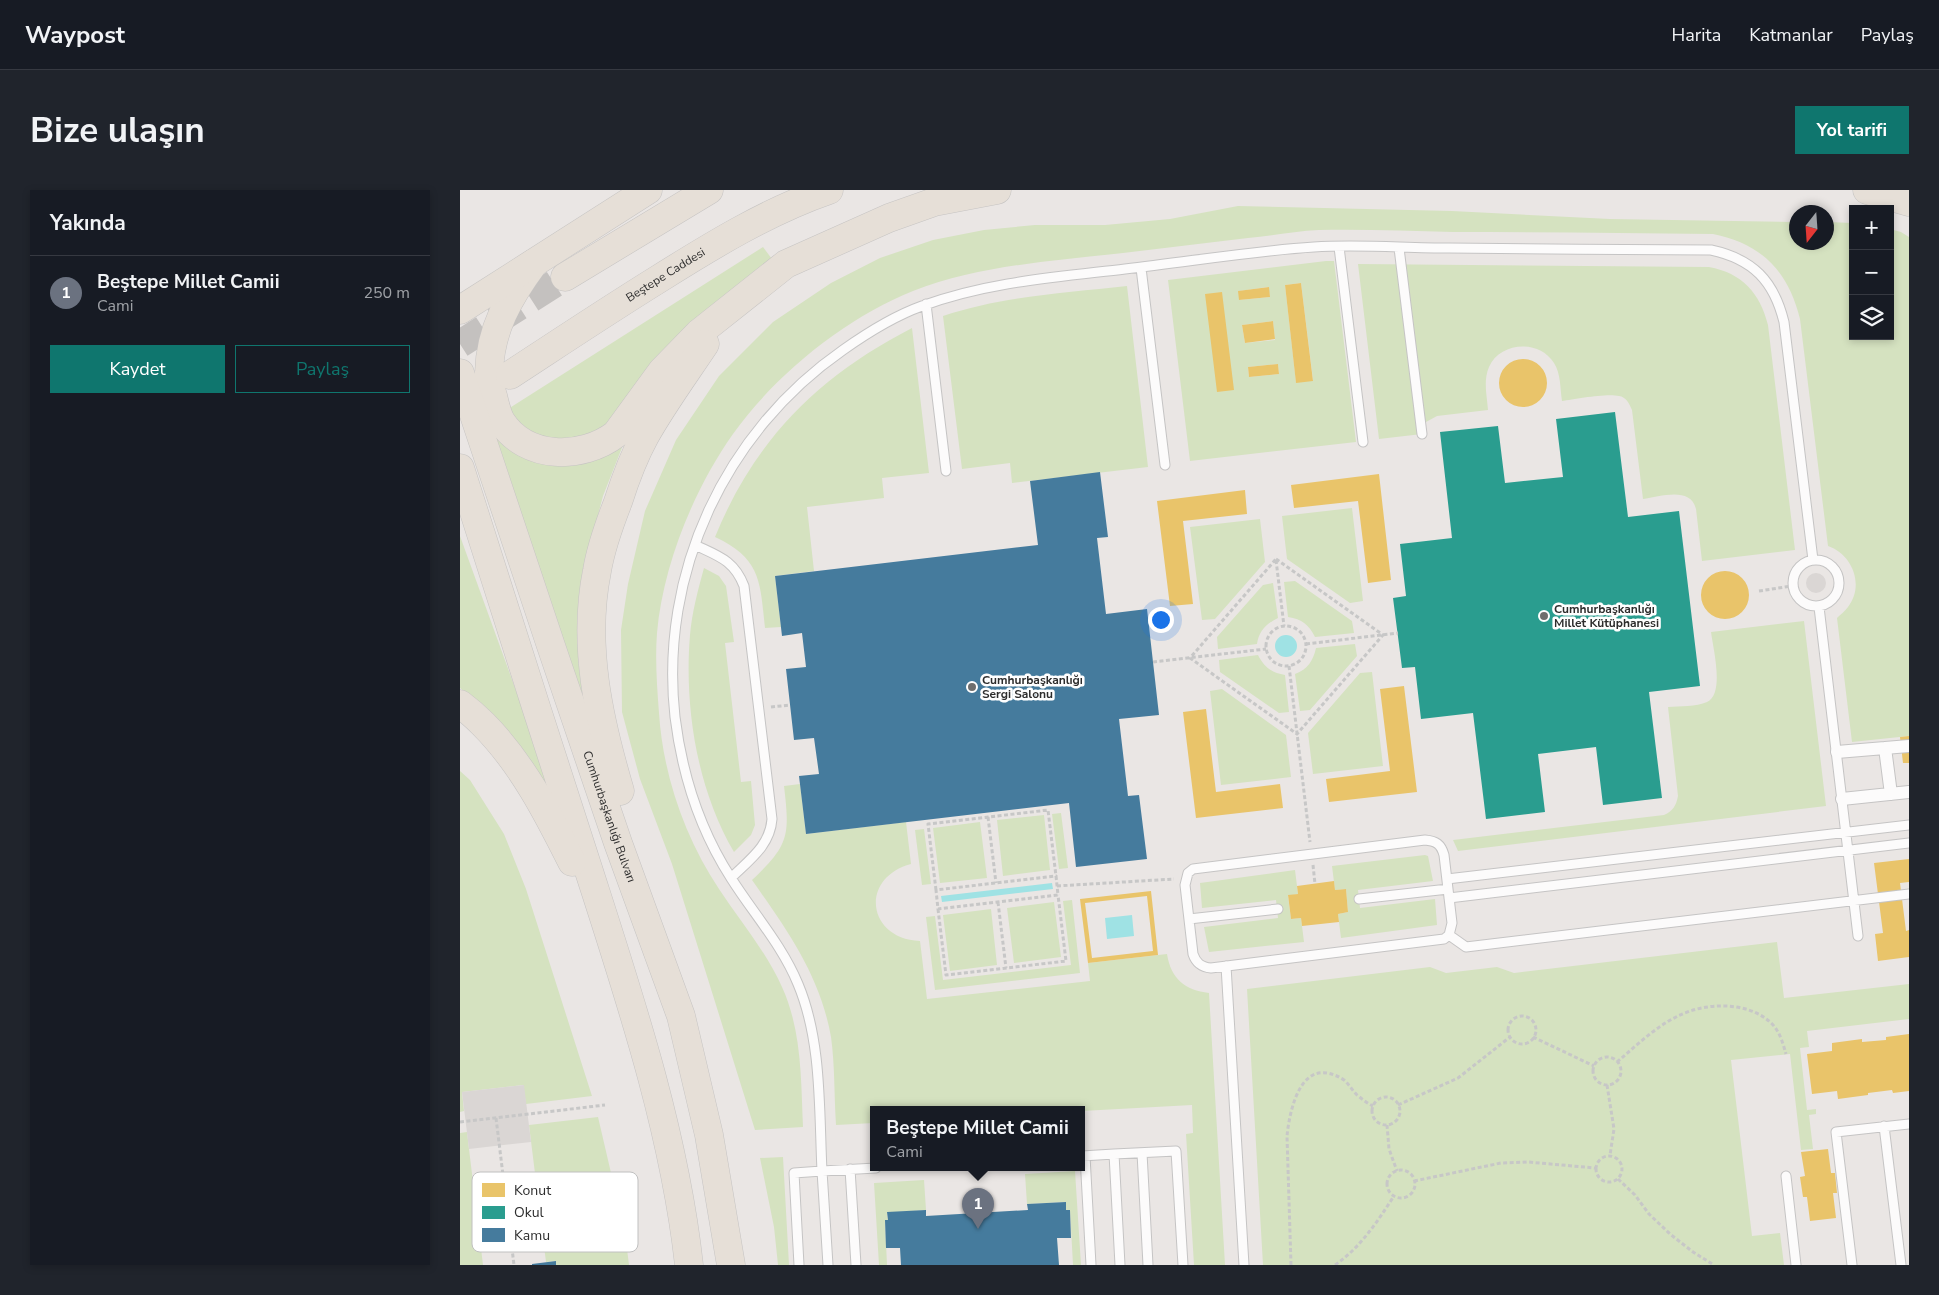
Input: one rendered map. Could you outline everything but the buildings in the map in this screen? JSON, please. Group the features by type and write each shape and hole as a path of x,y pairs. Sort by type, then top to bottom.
{"main road":[{"path":"460,310 648,190"},
{"path":"565,277 709,190"},
{"name":"Beştepe Caddesi","path":"510,375 618,304 725,239 774,214 829,190"},
{"path":"534,262 512,293 504,311 492,345 488,376 495,406 501,420 512,434 527,444 556,453 578,452 606,442 616,434 662,371 699,333 786,264 889,218 934,202 997,190"},
{"path":"1867,190 1909,202"},
{"path":"681,1016 669,940 608,750 593,674 592,606 596,572 605,538 622,490 645,436 730,307"},
{"name":"Cumhurbaşkanlığı Bulvarı","path":"460,373 618,843 681,1016 709,1135 731,1265"},
{"path":"460,468 613,947 661,1112 684,1225 689,1265"},
{"path":"460,704 483,724 507,751 533,790 561,841 613,947"}],"street":[{"path":"1837,752 1909,746"},
{"path":"1885,748 1891,794"},
{"path":"1842,799 1909,792"}],"lane":[{"path":"828,1265 815,1040 807,1006 782,952 731,878 712,846 695,806 675,718 673,675 674,632 680,593 694,545 714,497 742,451 784,400 826,362 868,332 926,304 966,291 1016,282 1316,247 1711,250 1738,258 1749,265 1768,283 1780,307 1784,322 1813,560"},
{"path":"1339,247 1363,442"},
{"path":"1399,248 1422,434"},
{"path":"1141,268 1165,465"},
{"path":"926,304 946,471"},
{"path":"694,545 731,564 744,586 772,819 771,828 764,844 731,878"},
{"path":"1813,560 1827,563 1837,574 1839,582 1835,597 1828,604 1819,607 1803,604 1797,598 1792,586 1793,575 1797,568 1813,560"},
{"path":"1819,607 1858,936"},
{"path":"1448,889 1846,832 1909,825"},
{"path":"1432,841 1438,843 1442,848 1448,889 1452,923 1449,935 1437,941 1226,966 1205,967 1195,960 1185,879 1188,873 1199,867 1312,854 1432,841"},
{"path":"1359,899 1909,844"},
{"path":"1449,935 1466,947 1909,894"},
{"path":"1189,919 1278,909"},
{"path":"1226,966 1244,1265"},
{"path":"1852,1265 1836,1132 1909,1124"},
{"path":"1884,1126 1900,1265"},
{"path":"1085,1156 1176,1151 1183,1265"},
{"path":"1142,1153 1148,1265"},
{"path":"1114,1154 1120,1265"},
{"path":"799,1265 794,1172 870,1168"},
{"path":"850,1169 856,1265"},
{"path":"1084,1171 1091,1265"},
{"path":"1786,1176 1796,1265"}],"path":[{"path":"1276,559 1284,626"},
{"path":"1276,559 1383,635"},
{"path":"1190,658 1276,559"},
{"path":"1759,590 1792,586"},
{"path":"1284,626 1299,630 1303,634 1306,644 1306,650 1300,661 1289,666 1274,662 1267,654 1266,649 1266,643 1270,634 1284,626"},
{"path":"1306,644 1398,633"},
{"path":"1297,734 1383,635"},
{"path":"1153,662 1266,649"},
{"path":"1190,658 1297,734"},
{"path":"1289,666 1315,884"},
{"path":"758,709 790,705"},
{"path":"1048,810 1056,876 1066,961 946,975 928,824 1048,810"},
{"path":"988,817 996,883"},
{"path":"936,890 1056,876"},
{"path":"1057,886 1185,879"},
{"path":"938,909 1058,895"},
{"path":"998,902 1006,968"},
{"path":"1617,1062 1672,1019 1679,1015 1710,1006 1744,1008 1760,1014 1773,1024 1781,1038 1786,1054"},
{"path":"1524,1016 1528,1018 1534,1024 1535,1033 1533,1037 1522,1043 1513,1040 1508,1033 1509,1024 1516,1017 1524,1016"},
{"path":"1398,1105 1458,1078 1510,1037"},
{"path":"1533,1037 1594,1066"},
{"path":"1609,1058 1617,1062 1620,1074 1616,1082 1607,1085 1596,1079 1594,1066 1600,1059 1609,1058"},
{"path":"1291,1265 1287,1136 1288,1118 1293,1100 1301,1084 1310,1076 1321,1073 1333,1075 1344,1080 1356,1094 1373,1106"},
{"path":"1607,1085 1614,1129 1610,1155"},
{"path":"1383,1098 1392,1099 1398,1105 1398,1118 1387,1125 1378,1123 1372,1115 1373,1106 1378,1100 1383,1098"},
{"path":"460,1122 605,1105"},
{"path":"496,1118 503,1172"},
{"path":"1387,1125 1389,1149 1396,1171"},
{"path":"1610,1155 1618,1159 1622,1167 1618,1179 1610,1182 1601,1180 1595,1168 1601,1157 1610,1155"},
{"path":"1414,1181 1501,1163 1528,1162 1595,1168"},
{"path":"1396,1171 1409,1173 1414,1181 1413,1189 1408,1196 1394,1196 1388,1190 1389,1176 1396,1171"},
{"path":"1618,1179 1670,1234 1692,1252 1714,1265"},
{"path":"1335,1265 1362,1242 1394,1196"},
{"path":"512,1252 514,1265"}],"green space":[{"path":"1238,206 1452,211 1610,219 1789,222 1789,250 1834,250 1834,222 1849,223 1849,340 1894,340 1894,230 1909,237 1909,736 1852,742 1837,618 1847,608 1853,598 1855,580 1853,571 1844,556 1828,546 1800,319 1795,302 1780,274 1770,262 1746,245 1713,234 1319,230 1017,265 938,282 887,302 837,333 790,370 750,412 719,456 693,503 673,555 660,607 656,663 661,736 665,759 678,805 686,827 707,869 776,974 789,1004 797,1038 801,1074 803,1127 755,1130 672,864 640,779 622,712 621,630 628,584 645,511 676,440 719,376 773,322 831,283 880,258 933,240 984,230 1035,225 1105,225 1170,219"},
{"path":"763,247 772,259 590,440 538,439 505,411"},
{"path":"1334,261 1356,442 1190,461 1168,280","holes":["1301,283 1313,380 1296,382 1285,285","1268,287 1270,297 1239,300 1239,291","1273,321 1275,340 1245,343 1242,325","1278,364 1279,374 1249,377 1248,367"]},
{"path":"1358,264 1709,267 1731,274 1748,286 1755,294 1768,325 1795,550 1702,561 1696,509 1693,502 1688,497 1681,495 1666,495 1643,499 1632,410 1627,401 1621,397 1607,395 1562,401 1559,376 1554,363 1547,355 1530,347 1510,348 1494,359 1489,367 1486,378 1488,410 1437,416 1426,422 1422,434 1379,439"},
{"path":"1127,286 1148,467 1012,483 1010,463 962,469 943,316 965,309 1011,300"},
{"path":"912,328 929,473 882,478 884,498 807,507 814,571 775,576 781,627 765,628 762,598 756,574 742,554 715,537 731,502 770,440 819,389 878,347"},
{"path":"492,424 522,453 625,440 603,496 592,538 578,632 578,659 583,698 551,646"},
{"path":"1352,508 1363,601 1350,603 1287,559 1282,516"},
{"path":"1260,519 1265,562 1215,619 1202,620 1190,527"},
{"path":"460,536 565,826 491,714 460,688"},
{"path":"704,568 719,576 726,586 734,642 725,643 741,782 751,781 755,825 751,835 734,852 721,828 702,775 692,719 689,690 690,635 697,593"},
{"path":"1295,581 1352,621 1354,633 1315,637 1304,623 1288,617 1284,582"},
{"path":"1273,583 1278,618 1264,628 1259,635 1257,644 1218,649 1217,637 1263,585"},
{"path":"1804,621 1826,806 1458,851 1453,840 1664,815 1670,812 1678,796 1668,707 1698,705 1707,702 1712,697 1716,690 1717,681 1711,632"},
{"path":"1355,644 1357,656 1310,710 1300,711 1295,674 1309,664 1316,648"},
{"path":"1258,655 1269,669 1285,675 1289,712 1279,713 1220,672 1219,660"},
{"path":"1372,672 1383,766 1313,774 1308,733 1360,673"},
{"path":"1222,689 1286,735 1291,777 1221,785 1210,691"},
{"path":"460,771 470,780 504,834 526,889 592,1096 526,1104 523,1085 462,1092 464,1111 460,1112"},
{"path":"800,784 806,834 906,822 911,864 894,871 883,882 877,894 876,907 880,919 889,930 902,938 920,941 927,999 1090,981 1088,963 1167,954 1172,970 1180,982 1193,989 1209,993 1225,1265 1194,1265 1186,1134 1193,1133 1192,1105 1085,1111 1085,1106 870,1106 870,1123 836,1125 831,1037 819,993 789,935 752,880 773,858 784,839 787,817 784,786"},
{"path":"1061,813 1068,868 1059,869 1052,814"},
{"path":"1044,815 1050,870 1003,876 997,820"},
{"path":"980,822 987,878 940,883 933,828"},
{"path":"924,829 931,884 922,885 915,830"},
{"path":"1428,856 1433,881 1358,890 1360,908 1435,899 1437,925 1341,938 1338,914 1348,912 1346,889 1335,890 1332,866"},
{"path":"1295,870 1298,894 1288,896 1291,919 1301,918 1304,942 1209,952 1204,927 1278,918 1276,900 1202,908 1200,883"},
{"path":"1072,900 1080,973 935,990 926,917 935,916 943,980 1071,965 1063,901"},
{"path":"1054,902 1061,957 1014,963 1007,908"},
{"path":"991,909 997,965 950,971 943,915"},
{"path":"1777,942 1784,998 1909,984 1909,1019 1807,1031 1809,1047 1800,1048 1807,1110 1816,1109 1816,1114 1809,1115 1813,1149 1801,1150 1790,1054 1731,1060 1752,1236 1780,1233 1784,1265 1263,1265 1247,989 1430,967 1446,973 1497,967 1514,973"},
{"path":"598,1117 611,1172 535,1172 529,1125"},
{"path":"467,1132 472,1174 472,1252 481,1252 483,1265 460,1265 460,1133"},
{"path":"783,1157 789,1265 778,1265 774,1227 760,1158"},
{"path":"1075,1171 1081,1265 1073,1265 1070,1210 1066,1210 1066,1202 1027,1204 1025,1174"},
{"path":"924,1180 926,1210 887,1213 888,1220 885,1221 887,1265 879,1265 874,1183"},
{"path":"545,1252 627,1252 629,1265 556,1265 556,1261 546,1262"}],"shaded area":[{"path":"1816,573 1823,576 1826,583 1823,590 1816,593 1809,590 1806,583 1809,576"},
{"path":"524,1085 531,1142 469,1149 462,1092"}],"water":[{"path":"1286,635 1294,638 1297,646 1294,654 1286,657 1278,654 1275,646 1278,638"},
{"path":"1052,883 1053,889 942,902 941,896"},
{"path":"1132,915 1134,936 1107,939 1105,918"}],"tunnel":[{"path":"460,344 565,277"}],"place":[{"name":"Cumhurbaşkanlığı Millet Kütüphanesi","path":"1544,616"},
{"name":"Cumhurbaşkanlığı Sergi Salonu","path":"972,687"},
{"name":"Beştepe Millet Camii","path":"978,1229"}]}
